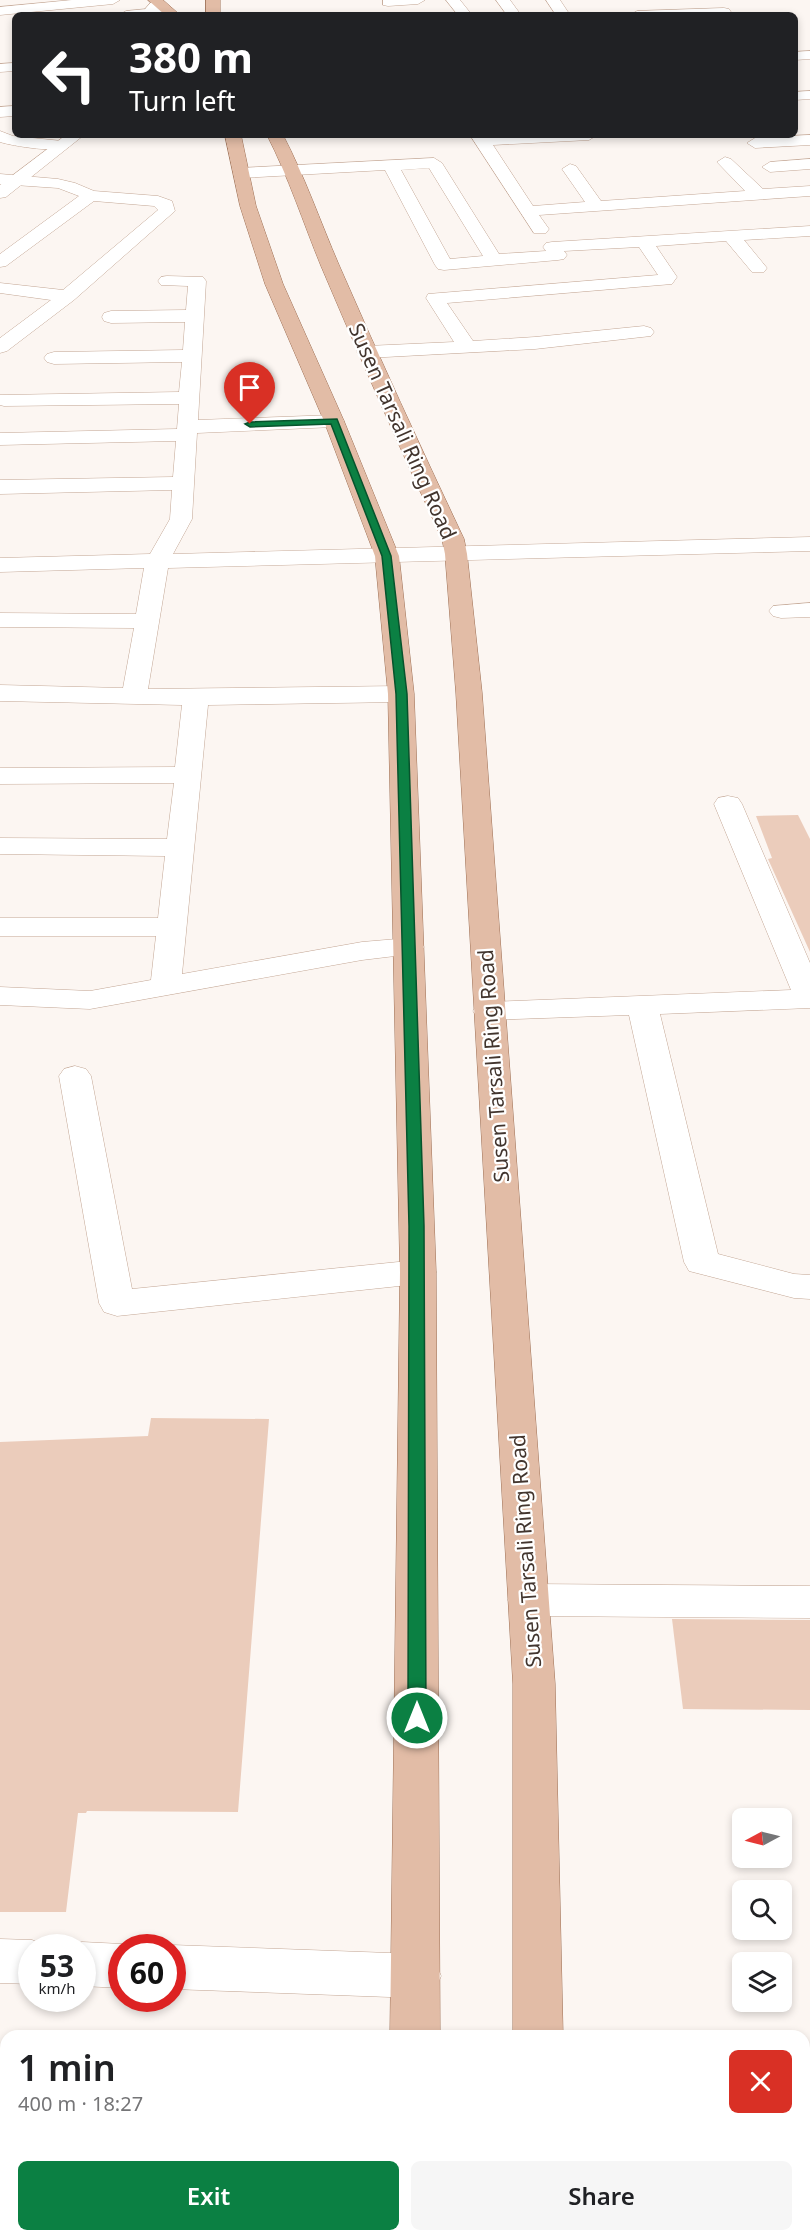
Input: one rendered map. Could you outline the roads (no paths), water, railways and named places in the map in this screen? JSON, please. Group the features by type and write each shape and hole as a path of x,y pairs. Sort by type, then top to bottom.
{"main road":[{"path":"234,138 248,206 274,284 334,421 384,548 401,694 418,1272 415,2030"},
{"name":"Susen Tarsali Ring Road","path":"277,138 294,171 328,261 454,547 469,693 534,1684 538,2030"}],"street":[{"path":"0,11 113,0"},
{"path":"387,1 418,0"},
{"path":"453,0 463,12"},
{"path":"142,12 158,9"},
{"path":"635,12 724,12"},
{"path":"0,136 9,140 39,139 62,146"},
{"path":"4,172 62,146 72,138"},
{"path":"480,138 555,251 577,279 605,300"},
{"path":"17,155 39,139"},
{"path":"755,143 810,140"},
{"path":"725,162 759,195"},
{"path":"241,173 434,163 494,260"},
{"path":"770,167 810,164"},
{"path":"390,165 444,264 494,260 643,240 810,231"},
{"path":"570,169 596,206"},
{"path":"0,193 4,172"},
{"path":"0,347 67,296 167,211 166,205 158,201 90,196 63,184 4,172"},
{"path":"528,211 810,192"},
{"path":"0,262 90,196"},
{"path":"730,235 758,268"},
{"path":"467,346 435,298 666,280 668,277 643,240"},
{"path":"135,696 147,621 162,553 181,519 197,281 167,281"},
{"path":"0,288 67,296"},
{"path":"111,317 195,316"},
{"path":"367,352 535,343 644,332 630,319"},
{"path":"54,358 192,356"},
{"path":"4,400 189,398"},
{"path":"0,439 186,431 334,421"},
{"path":"0,487 183,483"},
{"path":"454,547 810,530"},
{"path":"0,565 162,553 454,547 810,544"},
{"path":"0,547 162,553"},
{"path":"781,611 810,610"},
{"path":"0,620 147,621"},
{"path":"0,693 196,698 401,694"},
{"path":"165,986 196,698"},
{"path":"0,776 188,775"},
{"path":"489,1011 810,999 728,804"},
{"path":"0,846 180,848"},
{"path":"0,927 172,927"},
{"path":"0,996 90,999 362,951 409,947"},
{"path":"642,1005 702,1262 795,1286 810,1287"},
{"path":"75,1076 117,1303 418,1272"},
{"path":"529,1600 810,1602"},
{"path":"0,1961 18,1962"},
{"path":"186,1968 417,1976"}]}
